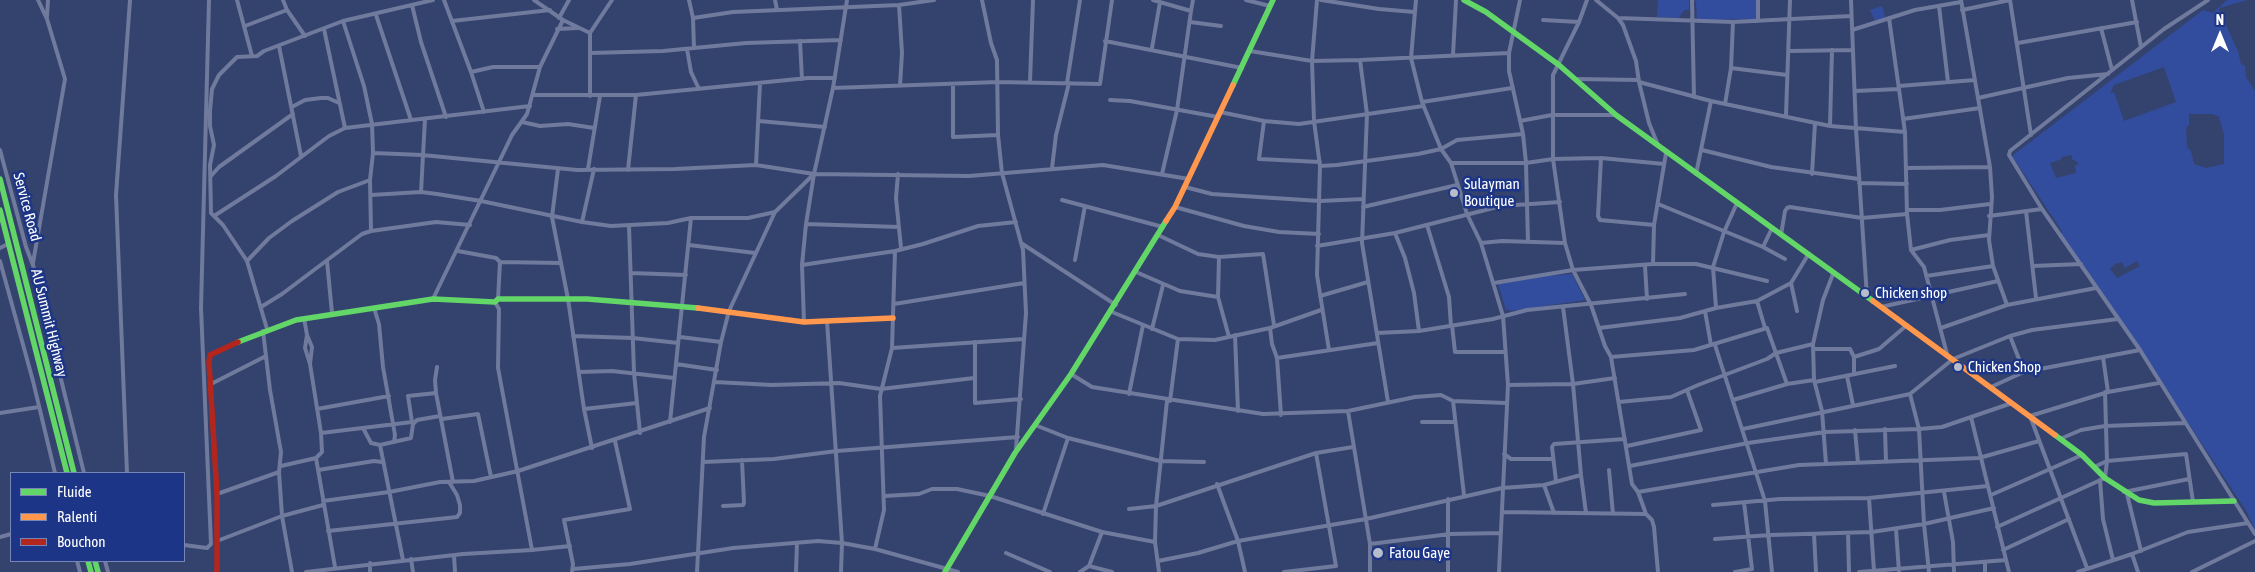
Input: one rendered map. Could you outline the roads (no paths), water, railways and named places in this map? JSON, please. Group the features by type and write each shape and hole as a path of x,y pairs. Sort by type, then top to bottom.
{"street":[{"path":"33,265 65,79 47,19 38,0"},
{"path":"47,19 48,0"},
{"path":"127,472 116,195 130,0"},
{"path":"185,545 207,548 211,544 201,308 209,0"},
{"path":"237,0 252,56"},
{"path":"283,0 287,10 306,36"},
{"path":"292,572 282,516 279,472 281,452 266,356 265,330 261,306 247,261 211,213 210,165 214,145 210,126 212,89 219,75 237,57 257,56 343,22 433,0"},
{"path":"444,0 484,112"},
{"path":"534,0 561,19 590,33"},
{"path":"433,299 458,251 512,135 522,122 530,106 540,67 569,0"},
{"path":"590,96 590,33 612,0"},
{"path":"689,0 693,18 694,48"},
{"path":"775,0 777,10"},
{"path":"804,322 802,265 806,224 814,174 835,78 847,0"},
{"path":"693,18 733,12 898,5 934,0"},
{"path":"982,0 991,43 997,60 998,136 1002,173 1021,243 1024,283 1026,313 1018,438 1015,453"},
{"path":"1030,82 1033,0"},
{"path":"1052,168 1056,135 1068,83 1080,0"},
{"path":"833,88 998,82 1100,84 1112,0"},
{"path":"1153,0 1191,11"},
{"path":"1169,5 1170,0"},
{"path":"1162,174 1177,110 1193,0"},
{"path":"946,570 1015,453 1112,312 1175,208 1271,3 1246,0"},
{"path":"1317,0 1312,60 1314,121 1320,164 1319,234 1317,246 1321,310 1329,350"},
{"path":"1321,0 1414,12"},
{"path":"1416,0 1411,58 1423,104 1440,149 1451,163 1467,214 1481,243 1504,316 1508,385 1499,572"},
{"path":"1453,55 1456,0"},
{"path":"1464,0 1514,32 1559,65 1616,115 1659,148 1781,234 1833,274 1908,325 2082,455 2094,467 2102,479 2139,500 2154,503 2234,501"},
{"path":"1520,0 1509,52 1509,71 1523,134 1528,204 1528,242"},
{"path":"1587,0 1579,22 1553,76 1553,159 1566,243 1573,270 1591,305 1605,346 1611,357 1632,484 1638,492 1646,514 1652,520 1658,572"},
{"path":"1596,0 1618,18 1623,25 1636,61 1649,123 1659,148"},
{"path":"1692,0 1694,22 1694,97"},
{"path":"1758,0 1758,21"},
{"path":"1786,116 1790,0"},
{"path":"1850,0 1867,297"},
{"path":"1962,10 2010,0 2018,43 2030,135"},
{"path":"2132,0 2141,47"},
{"path":"2208,0 2201,2 2141,47 2010,151 2009,155 2042,209 2140,350 2255,534"},
{"path":"1852,30 1915,10 1961,1 1990,168 1992,197 1989,235 1993,266 2006,305"},
{"path":"1152,48 1160,2"},
{"path":"412,5 421,42 446,117"},
{"path":"898,5 902,53 900,86"},
{"path":"1939,6 1948,82"},
{"path":"245,26 287,10"},
{"path":"452,21 550,10"},
{"path":"376,15 410,120"},
{"path":"1618,18 1733,22 1851,16"},
{"path":"1889,18 1905,132 1907,168 1906,212 1911,250 1923,264 1947,354"},
{"path":"1543,20 1579,22"},
{"path":"343,22 364,86 372,124 371,231"},
{"path":"1190,22 1221,26"},
{"path":"1724,104 1731,68 1733,22"},
{"path":"2018,43 2137,22"},
{"path":"557,29 578,28"},
{"path":"2101,28 2112,70"},
{"path":"324,29 346,128"},
{"path":"590,53 688,49 800,40 841,40"},
{"path":"800,40 802,79"},
{"path":"1106,41 1152,48 1242,68"},
{"path":"279,46 301,156"},
{"path":"688,49 691,72 699,89"},
{"path":"1830,126 1832,50"},
{"path":"1789,51 1853,50"},
{"path":"1250,51 1312,60 1411,58 1509,52"},
{"path":"1360,60 1367,114 1362,240 1388,402"},
{"path":"471,72 493,67 540,67"},
{"path":"1731,68 1787,75"},
{"path":"1978,98 2068,78 2108,74"},
{"path":"534,95 636,95 802,79 835,78"},
{"path":"1574,79 1639,81 1694,97 1830,126 1905,132"},
{"path":"1855,91 1974,80"},
{"path":"756,164 760,83"},
{"path":"953,85 953,137 998,136"},
{"path":"1110,100 1299,124 1512,88"},
{"path":"628,170 636,95"},
{"path":"588,169 600,96"},
{"path":"292,107 305,100 322,98 328,98 339,103"},
{"path":"1696,174 1711,101"},
{"path":"214,216 242,200 329,136 346,128 530,106"},
{"path":"1903,119 1980,108"},
{"path":"211,176 218,167 293,114"},
{"path":"1520,121 1552,115 1616,115"},
{"path":"421,192 425,119"},
{"path":"759,121 825,127"},
{"path":"1264,121 1259,159 1320,164 1366,162 1440,149 1457,140 1523,134"},
{"path":"522,122 540,126 568,124 594,128"},
{"path":"1812,174 1815,123"},
{"name":"Service Road","path":"0,150 26,247 33,265 84,472"},
{"path":"1702,150 1771,167 1812,174 1859,181 1907,184"},
{"path":"373,153 422,155 558,169 675,169 756,164 814,174 969,176 1103,165 1189,179"},
{"path":"1653,264 1654,225 1666,153"},
{"path":"1451,163 1526,164 1553,159 1601,158 1664,164"},
{"path":"1601,158 1598,216 1600,220 1654,225"},
{"path":"1907,168 1990,168"},
{"path":"558,169 552,216 568,299 584,409 592,448"},
{"path":"582,222 594,169"},
{"path":"697,572 703,462 721,342 729,311 775,212 814,174"},
{"path":"898,174 896,198 901,248"},
{"name":"AU Summit Highway","path":"0,179 74,472"},
{"path":"247,261 269,238 292,221 338,192 370,180"},
{"path":"1363,207 1457,185"},
{"path":"1185,188 1212,194 1320,201 1363,199"},
{"path":"371,195 421,192 481,200 582,222 611,226 668,223 691,218 748,218 775,212"},
{"path":"1062,200 1163,227"},
{"path":"1317,246 1395,233 1500,206 1560,202"},
{"path":"1716,308 1713,267 1724,232 1738,203"},
{"path":"1658,204 1763,247 1785,259"},
{"path":"1781,234 1787,208 1862,218 1990,204"},
{"path":"1075,260 1085,206"},
{"path":"1175,208 1244,226 1279,232 1319,234"},
{"path":"1989,216 2042,209"},
{"name":"AU Summit Highway","path":"0,210 67,472"},
{"path":"2026,211 2036,298"},
{"path":"670,422 691,218"},
{"path":"261,306 282,294 362,234 371,231 436,222 470,225"},
{"path":"802,265 895,251 978,226 1016,222"},
{"path":"806,224 898,227"},
{"path":"1427,225 1450,297 1451,325 1455,352 1506,352"},
{"path":"629,226 634,373 640,433"},
{"path":"1763,247 1772,228"},
{"path":"1395,233 1405,258 1414,293 1419,331"},
{"path":"1158,235 1198,254 1219,257 1263,254 1272,327 1272,344 1277,358 1281,415"},
{"path":"1911,250 1950,240 1989,235"},
{"path":"1021,243 1116,305"},
{"path":"1481,243 1566,243"},
{"path":"0,248 8,244"},
{"path":"689,245 755,253"},
{"path":"458,251 496,258 500,262 522,264 561,263"},
{"path":"875,549 883,516 881,389 892,348 895,251"},
{"path":"1599,328 1680,318 1716,308 1757,301 1791,283 1808,255"},
{"path":"1219,257 1218,297 1230,337"},
{"path":"0,261 55,472"},
{"path":"327,261 332,313"},
{"path":"500,262 497,301 499,309 498,368 532,550"},
{"path":"1494,283 1573,270 1653,264 1696,264 1766,280"},
{"path":"2033,266 2081,264"},
{"path":"1645,266 1647,299"},
{"path":"1926,276 1993,266"},
{"path":"1136,272 1180,291 1218,297"},
{"path":"631,274 686,275"},
{"path":"1826,464 1825,432 1815,381 1813,347 1823,300 1833,274"},
{"path":"1881,307 1930,294 1998,281"},
{"path":"1320,296 1368,282"},
{"path":"894,304 1024,283"},
{"path":"1791,283 1797,311"},
{"path":"1152,329 1163,284"},
{"path":"1940,328 2006,305 2096,288"},
{"path":"1377,334 1419,331 1527,310 1685,294"},
{"path":"217,572 217,494 208,362 210,355 265,330 304,318 433,299 497,301 568,299 729,311 804,322 893,318"},
{"path":"1757,301 1765,328 1768,329 1787,384"},
{"path":"1564,307 1573,384 1580,475 1586,513"},
{"path":"374,308 379,324 394,423 394,442"},
{"path":"1112,312 1178,339 1215,340 1272,327 1321,310"},
{"path":"1705,311 1713,345 1748,443 1765,500 1770,535 1772,572"},
{"path":"304,318 306,335 312,347 310,364"},
{"path":"1743,429 1910,394 1953,359 2010,336 2032,330 2118,319"},
{"path":"827,321 842,543 841,572"},
{"path":"1130,394 1143,325"},
{"path":"1854,357 1879,349 1908,325"},
{"path":"1611,357 1694,350 1765,328"},
{"path":"281,466 316,458 322,452 321,433 310,364 306,357 304,340 306,335"},
{"path":"1235,335 1238,412"},
{"path":"573,336 633,338 678,343"},
{"path":"2010,336 2024,372"},
{"path":"680,337 721,342"},
{"path":"892,348 1024,339"},
{"path":"1159,572 1155,542 1156,506 1160,461 1178,339"},
{"path":"975,342 975,402 1021,399"},
{"path":"1277,358 1378,343"},
{"path":"1619,402 1671,397 1776,354 1813,347 1850,349 1854,357 1854,374"},
{"path":"1991,387 2024,372 2140,350"},
{"path":"211,384 266,356"},
{"path":"306,357 312,357"},
{"path":"2103,357 2106,392 2107,462 2102,479 2102,519 2113,560"},
{"path":"676,364 717,370"},
{"path":"1733,400 1787,384 1847,376 1895,366"},
{"path":"328,531 457,517 460,513 460,506 451,482 436,392 437,367"},
{"path":"579,372 634,373 674,378"},
{"path":"1071,374 1092,387 1238,412 1281,415 1348,410 1415,397 1441,395 1453,401 1506,403"},
{"path":"1847,376 1853,405"},
{"path":"715,382 772,385 830,383 881,389 974,378"},
{"path":"1508,385 1573,384 1615,378"},
{"path":"2030,416 2106,392 2159,383"},
{"path":"1627,446 1701,431 1687,390"},
{"path":"363,428 371,443 380,445 411,438 413,423 408,396 436,392"},
{"path":"1910,394 1919,429 1924,524 1929,572"},
{"path":"317,408 389,396"},
{"path":"1453,401 1464,495"},
{"path":"1630,466 1748,443 1825,432 1942,427 2012,403"},
{"path":"584,409 637,404"},
{"path":"0,413 39,407"},
{"path":"217,541 282,516 323,503 451,482 491,478 518,472 640,433 710,408"},
{"path":"1348,410 1370,544 1370,572"},
{"path":"321,433 478,414 491,478"},
{"path":"2030,416 2088,568"},
{"path":"1970,417 2009,572"},
{"path":"1422,422 1455,422"},
{"path":"2060,439 2081,430 2105,426 2185,423"},
{"path":"1035,425 1068,438 1160,461 1204,462"},
{"path":"1885,429 1886,462"},
{"path":"1855,430 1858,462"},
{"path":"703,462 774,459 836,451 1018,438"},
{"path":"1043,514 1068,438"},
{"path":"1556,480 1553,459 1554,444 1625,439"},
{"path":"615,441 630,509 566,519 564,523 570,546 573,571 698,553 797,543 842,543 875,549 958,572"},
{"path":"1638,492 1799,465 1980,458 2038,441"},
{"path":"380,445 403,560"},
{"path":"1129,509 1156,506 1217,484 1316,453 1353,447"},
{"path":"1284,572 1336,566 1331,525 1316,453"},
{"path":"1504,454 1511,459 1553,459"},
{"path":"2094,467 2107,462 2186,454 2193,502"},
{"path":"1990,495 2082,455"},
{"path":"316,458 335,567"},
{"path":"723,506 743,505 744,503 742,460"},
{"path":"318,470 374,461 382,462"},
{"path":"1609,470 1613,514"},
{"path":"217,494 279,472"},
{"path":"1158,561 1198,553 1238,541 1366,519 1464,495 1502,488 1544,485 1556,480 1580,475"},
{"path":"1997,527 2102,479"},
{"path":"2125,493 2190,479"},
{"path":"1217,484 1238,541 1245,572"},
{"path":"1544,485 1554,513"},
{"path":"1714,505 1765,500 1869,498 1944,492 1988,486"},
{"path":"884,496 919,494 940,488 957,489 990,496 1102,532 1155,542"},
{"path":"1944,492 1953,542 1954,572"},
{"path":"2125,493 2140,551"},
{"path":"1869,498 1874,571"},
{"path":"1448,499 1450,534 1448,572"},
{"path":"1735,572 1752,570 1744,502"},
{"path":"1715,539 1770,535 1872,532 1924,524 1994,508"},
{"path":"1502,512 1646,514"},
{"path":"2003,550 2069,519"},
{"path":"2078,572 2132,554 2188,532 2248,523"},
{"path":"1896,529 1899,570"},
{"path":"1080,572 1089,566 1102,532"},
{"path":"1370,544 1450,534 1501,533"},
{"path":"1848,533 1849,572"},
{"path":"1814,534 1816,572"},
{"path":"2192,572 2255,541"},
{"path":"796,572 797,543"},
{"path":"306,572 370,563 570,546"},
{"path":"1006,553 1050,572"},
{"path":"2132,554 2138,572"},
{"path":"454,555 455,572"},
{"path":"411,560 413,572"},
{"path":"1859,572 2006,560"},
{"path":"370,563 370,572"},
{"path":"1985,563 1985,572"},
{"path":"1089,566 1112,572"}],"place":[{"name":"Sulayman Boutique","path":"1454,193"},
{"name":"Chicken shop","path":"1865,293"},
{"name":"Chicken Shop","path":"1958,367"},
{"name":"Fatou Gaye","path":"1378,553"}]}
